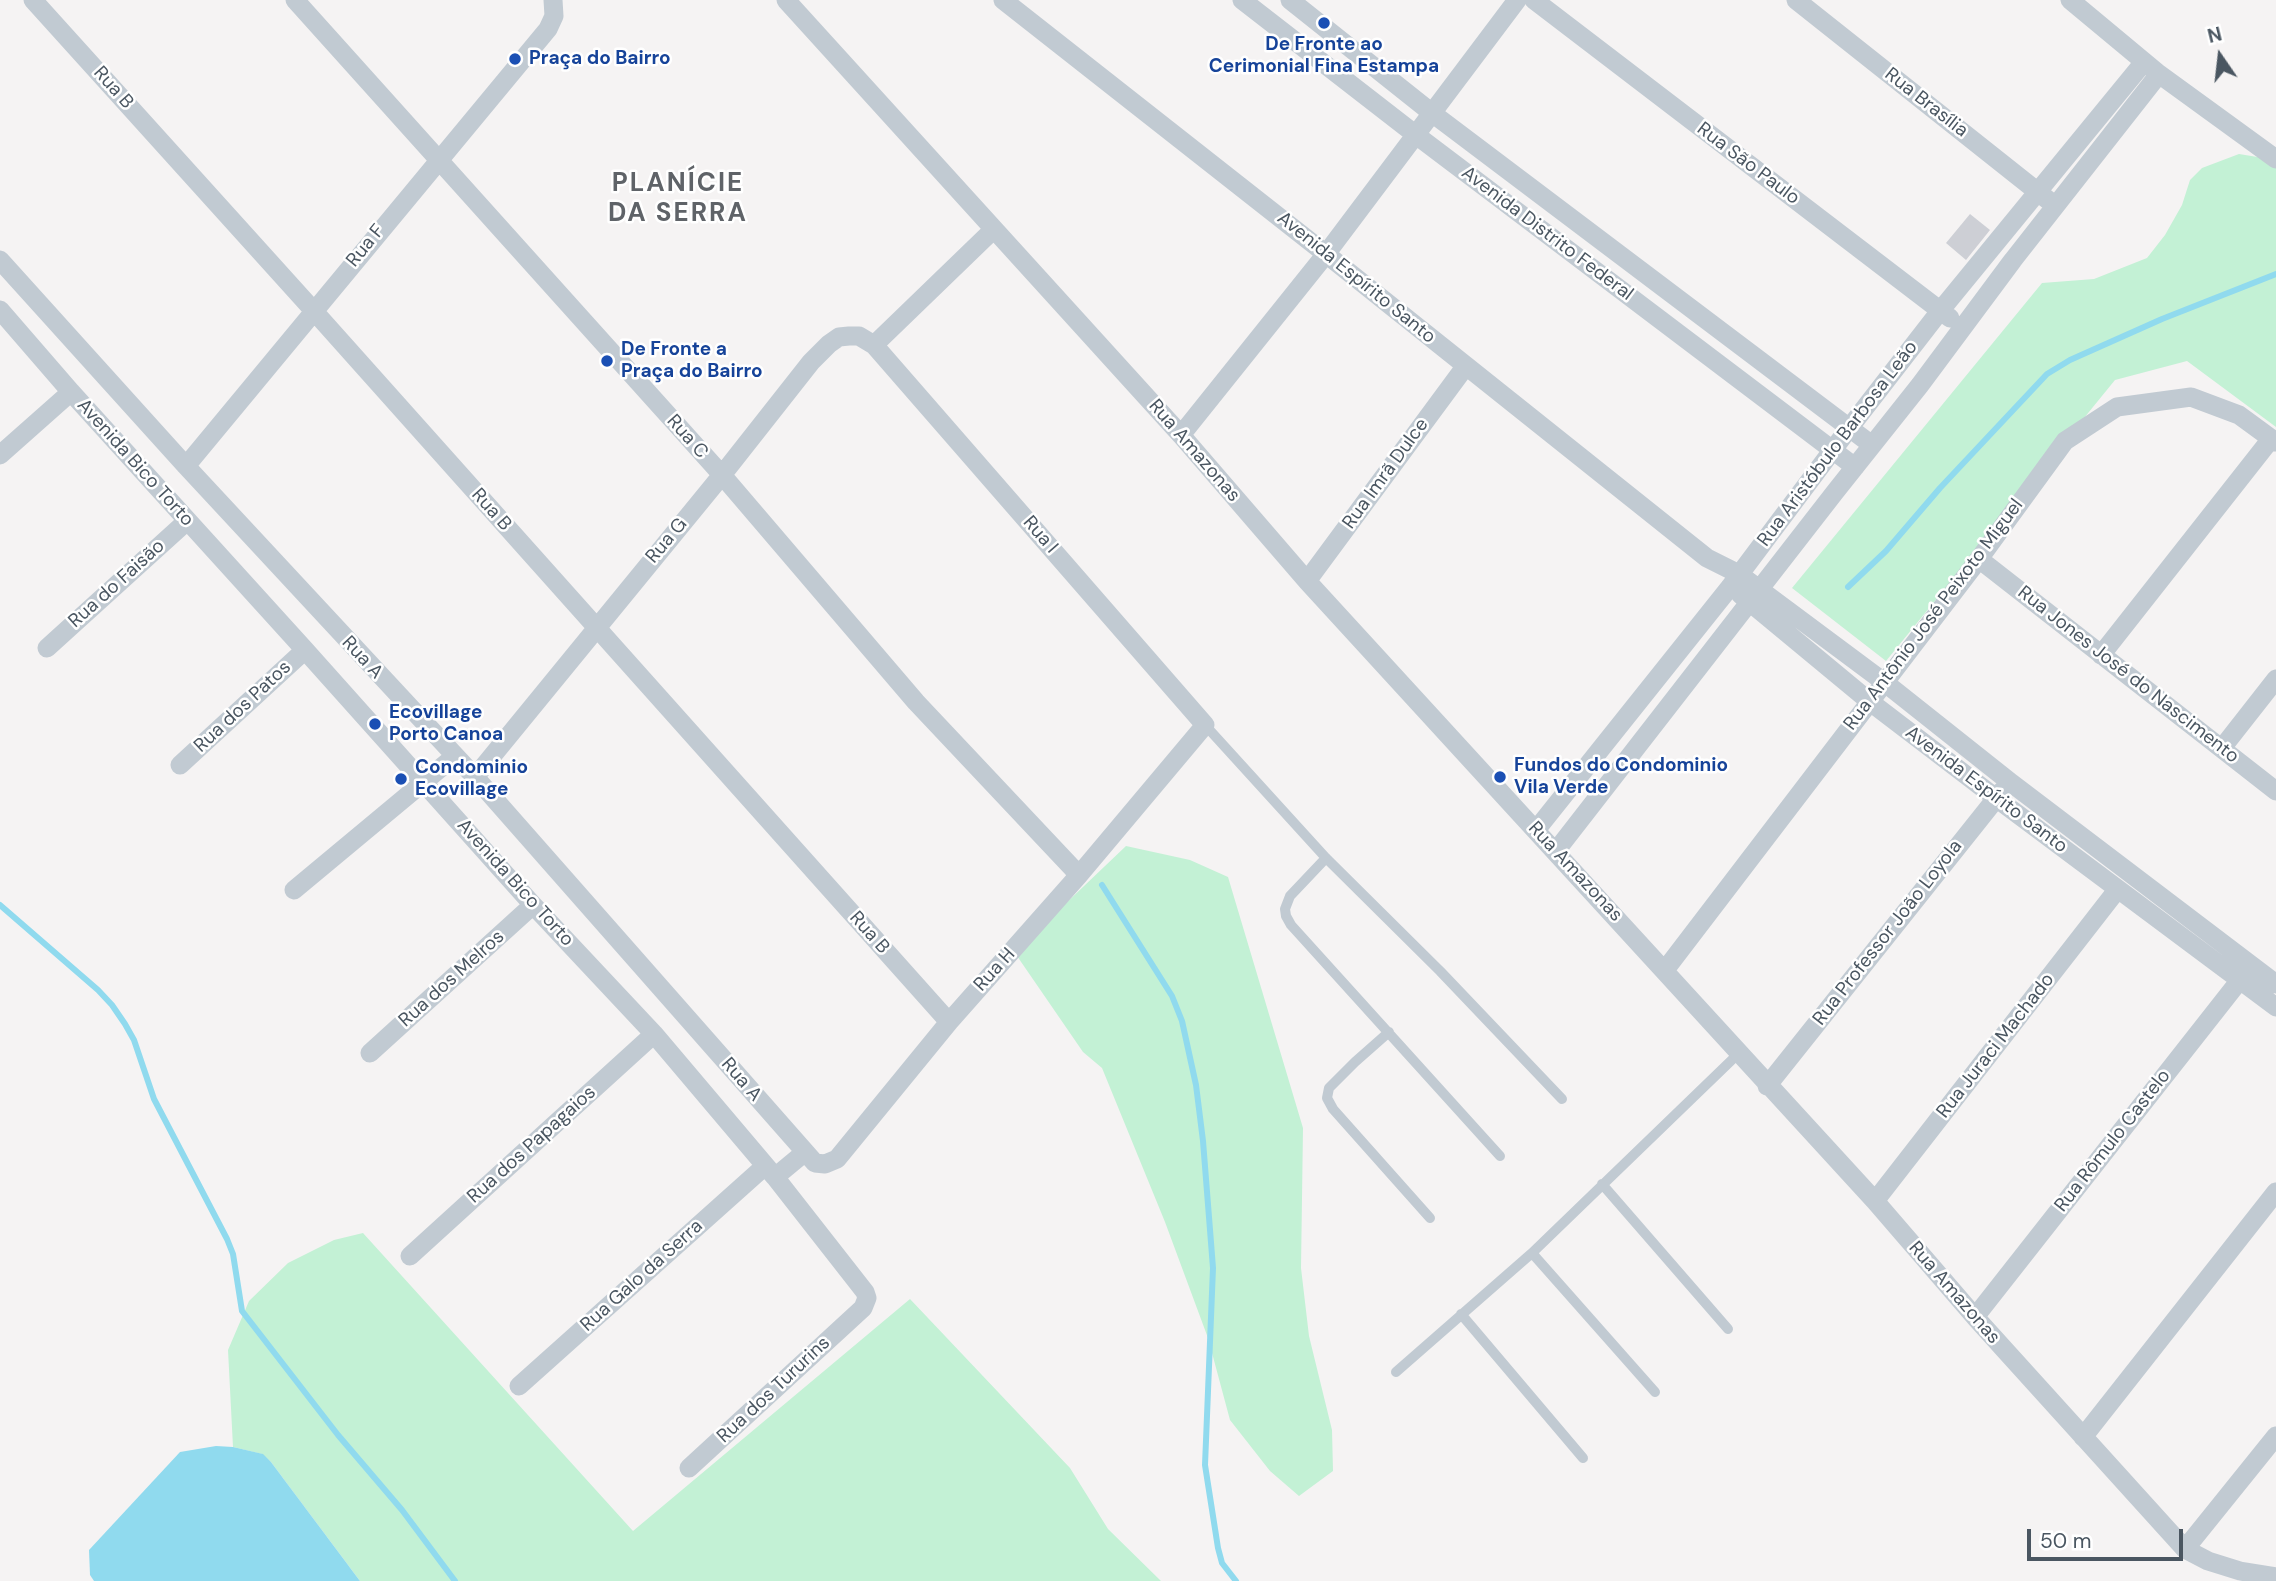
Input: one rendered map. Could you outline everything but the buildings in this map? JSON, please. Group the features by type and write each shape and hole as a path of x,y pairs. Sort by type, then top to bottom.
{"street":[{"name":"Rua B","path":"33,0 949,1021"},
{"name":"Rua C","path":"295,0 722,475 916,702 1079,875"},
{"name":"Rua F","path":"186,466 548,29 554,16 553,0"},
{"name":"Rua Amazonas","path":"786,0 1181,435 1307,581 1875,1201 1975,1317 2185,1549 2208,1561 2240,1572 2276,1577"},
{"name":"Avenida Espírito Santo","path":"1003,0 1707,558 1755,597 1869,701 2118,890 2246,973 2276,984"},
{"name":"Avenida Distrito Federal","path":"1242,0 1854,467"},
{"name":"Avenida Distrito Federal","path":"1290,0 1432,113 1872,445"},
{"path":"1181,435 1326,254 1517,0"},
{"name":"Rua São Paulo","path":"1534,0 1940,312 1964,327"},
{"name":"Rua Brasília","path":"1796,0 2056,206"},
{"path":"2070,0 2152,68 2276,159"},
{"path":"1556,851 1964,327 2056,206 2152,68"},
{"name":"Rua Aristóbulo Barbosa Leão","path":"1536,830 1735,581 1832,450 1940,312 2038,192 2152,68"},
{"path":"874,345 994,229"},
{"name":"Rua A","path":"0,260 186,466 475,777 804,1153"},
{"name":"Avenida Bico Torto","path":"0,310 533,905 654,1034 770,1171 865,1292 866,1303 859,1312"},
{"name":"Rua G","path":"475,777 811,362 839,337 859,336 874,345"},
{"name":"Rua I","path":"874,345 1205,725"},
{"name":"Rua Imrã Dulce","path":"1307,581 1465,367"},
{"path":"0,455 71,392"},
{"name":"Rua Antônio José Peixoto Miguel","path":"1665,970 1979,559 2065,441 2117,407 2191,397 2239,415 2273,441"},
{"path":"2101,655 2273,441"},
{"name":"Rua do Faisão","path":"47,648 187,521"},
{"name":"Rua Jones José do Nascimento","path":"1979,559 2276,791"},
{"name":"Avenida Espírito Santo","path":"1755,597 1884,682 2246,973 2276,1007"},
{"name":"Rua dos Patos","path":"180,765 305,650"},
{"path":"2222,748 2276,679"},
{"name":"Rua H","path":"804,1153 820,1164 837,1159 949,1021 1079,875 1205,725"},
{"path":"294,890 455,756"},
{"name":"Rua Professor João Loyola","path":"1767,1086 2010,782"},
{"name":"Rua Juraci Machado","path":"1875,1201 2118,890"},
{"name":"Rua dos Melros","path":"370,1054 533,905"},
{"name":"Rua Rômulo Castelo","path":"1975,1317 2246,973"},
{"name":"Rua dos Papagaios","path":"410,1256 654,1034"},
{"path":"770,1171 804,1153"},
{"name":"Rua Galo da Serra","path":"519,1386 770,1171"},
{"path":"2083,1437 2276,1192"},
{"name":"Rua dos Tururins","path":"689,1468 859,1312"},
{"path":"2185,1549 2276,1436"}],"lane":[{"path":"1205,725 1326,858 1440,971 1562,1099"},
{"path":"1326,858 1286,902 1286,916 1291,925 1500,1156"},
{"path":"1390,1032 1329,1088 1327,1098 1333,1109 1430,1218"},
{"path":"1396,1372 1532,1253 1738,1054"},
{"path":"1602,1184 1728,1329"},
{"path":"1532,1253 1655,1392"},
{"path":"1461,1314 1583,1458"}],"green space":[{"path":"2239,154 2276,160 2276,427 2187,361 2115,380 1886,661 1792,588 2042,283 2094,279 2147,258 2165,235 2182,205 2190,180 2202,168"},
{"path":"1126,846 1190,860 1228,877 1303,1128 1301,1268 1309,1336 1332,1430 1333,1471 1299,1496 1270,1471 1230,1420 1208,1338 1165,1222 1102,1068 1083,1052 1017,956 1063,906"},
{"path":"363,1233 633,1531 910,1299 1070,1468 1108,1529 1161,1581 360,1581 271,1462 262,1454 233,1447 228,1350 249,1301 288,1263 334,1240"}],"water":[{"path":"216,1446 263,1454 360,1581 94,1581 90,1575 89,1550 180,1452"}],"waterway":[{"path":"1848,587 1886,551 1940,488 2047,374 2070,360 2162,319 2276,274"},
{"path":"1102,885 1172,996 1182,1021 1196,1085 1213,1268 1205,1465 1222,1563 1236,1581"},
{"path":"0,905 98,990 125,1024 134,1040 154,1099 227,1239 233,1254 242,1311 338,1435 402,1510 455,1581"}],"place":[{"name":"De Fronte ao Cerimonial Fina Estampa","path":"1324,23"},
{"name":"Praça do Bairro","path":"515,59"},
{"name":"De Fronte a Praça do Bairro","path":"607,361"},
{"name":"Ecovillage Porto Canoa","path":"375,724"},
{"name":"Fundos do Condominio Vila Verde","path":"1500,777"},
{"name":"Condominio Ecovillage","path":"401,779"}],"district":[{"name":"PLANÍCIE DA SERRA","path":"678,199"}]}
